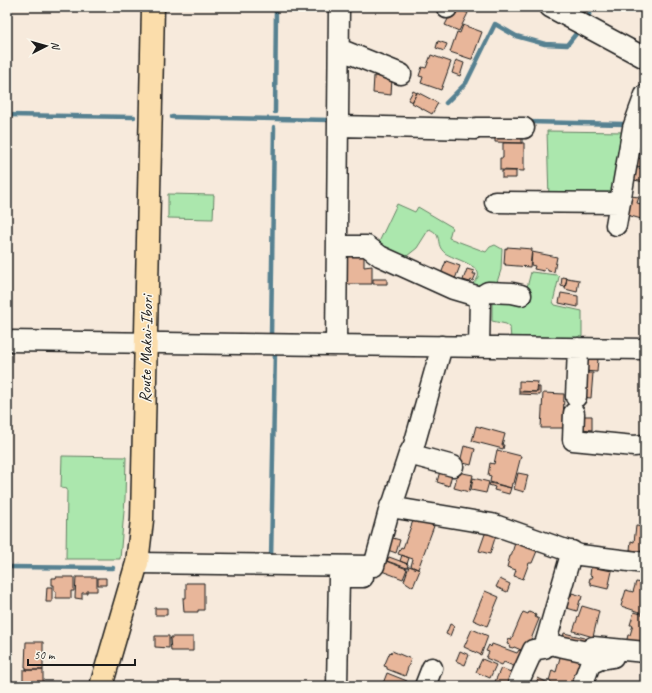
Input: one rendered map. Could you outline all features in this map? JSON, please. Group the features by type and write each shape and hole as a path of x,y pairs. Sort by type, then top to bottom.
{"main road":[{"name":"Route Makai-Ibori","path":"101,686 137,563 142,520 153,7"}],"street":[{"path":"336,345 339,7"},
{"path":"550,7 645,58"},
{"path":"339,49 401,74"},
{"path":"616,225 633,128 645,95"},
{"path":"338,126 475,129 524,128"},
{"path":"496,202 620,203"},
{"path":"337,246 367,246 388,260 453,289 480,297 488,292 512,293 521,296"},
{"path":"479,347 480,297"},
{"path":"7,341 645,349"},
{"path":"337,686 339,577 372,577 390,507 394,503 409,454 414,446 442,346"},
{"path":"578,348 573,440 634,446 645,445"},
{"path":"409,454 453,466"},
{"path":"390,507 492,524 580,555 645,563"},
{"path":"519,686 519,681 533,650 544,648 572,551"},
{"path":"137,563 374,566"},
{"path":"545,643 587,652 593,648 645,652"},
{"path":"582,686 590,664 601,659 613,657 645,658"}],"green space":[{"path":"547,131 626,132 615,200 549,199"},
{"path":"168,194 214,195 213,219 168,218"},
{"path":"397,204 415,212 418,207 452,227 449,238 486,252 490,247 495,245 502,249 501,270 497,282 489,288 469,286 478,277 476,269 445,253 440,246 438,237 434,231 429,229 417,248 402,260 380,249 379,242"},
{"path":"531,272 557,275 559,277 553,302 555,305 582,311 582,344 511,339 510,327 506,324 492,321 492,300 524,299"},
{"path":"62,456 126,457 125,499 120,559 66,559 67,489 61,488"}],"building":[{"path":"454,7 468,13 459,31 445,25"},
{"path":"572,7 588,7 583,17 570,10"},
{"path":"463,25 482,32 472,59 450,52 457,32 460,33"},
{"path":"438,41 447,44 444,51 436,48"},
{"path":"431,55 451,62 441,90 421,83 423,77 419,76 422,67 426,68"},
{"path":"456,60 464,63 460,76 452,73"},
{"path":"374,76 392,78 391,95 373,93"},
{"path":"413,91 417,93 412,102 408,100"},
{"path":"417,92 438,103 432,114 412,103"},
{"path":"495,131 522,131 522,143 495,142"},
{"path":"503,143 524,143 524,171 500,170 500,158 503,158"},
{"path":"632,157 643,159 642,167 631,165"},
{"path":"630,167 645,169 645,182 628,179"},
{"path":"502,171 516,171 516,178 502,178"},
{"path":"631,196 639,197 637,203 645,205 645,220 627,215"},
{"path":"507,247 532,249 530,267 505,265 505,248 507,249"},
{"path":"344,251 364,251 364,267 372,266 372,284 344,284"},
{"path":"532,252 557,257 554,272 548,271 548,269 545,268 544,271 534,269 535,266 531,265"},
{"path":"446,261 460,266 455,279 441,274"},
{"path":"467,269 474,271 473,274 476,274 473,281 471,280 470,282 463,280"},
{"path":"562,277 567,278 565,287 561,286"},
{"path":"567,278 579,280 577,292 565,289"},
{"path":"373,279 387,279 387,284 373,284"},
{"path":"561,293 578,296 578,307 559,303"},
{"path":"584,357 598,358 597,372 583,371"},
{"path":"582,373 593,373 591,398 581,397"},
{"path":"519,381 538,382 537,392 519,391"},
{"path":"538,387 540,387 540,395 519,394 519,392 538,392"},
{"path":"543,393 564,394 563,428 541,428"},
{"path":"582,416 592,416 592,430 581,429"},
{"path":"476,426 505,434 502,445 504,445 503,449 472,441"},
{"path":"464,446 475,449 471,465 460,462"},
{"path":"497,450 521,456 514,483 512,483 511,488 490,482 491,476 488,475 490,463 494,464"},
{"path":"440,471 452,474 449,486 437,482"},
{"path":"458,472 473,475 469,492 454,488"},
{"path":"518,473 528,475 524,492 514,489"},
{"path":"473,478 489,482 486,493 471,490"},
{"path":"490,483 511,488 509,494 494,490 495,487 489,485"},
{"path":"414,518 434,526 418,569 411,566 413,559 398,554 401,547 403,548"},
{"path":"636,526 645,527 645,552 630,550 631,541 634,542"},
{"path":"486,531 496,535 490,554 479,551"},
{"path":"389,537 400,540 396,553 385,549"},
{"path":"515,543 537,551 532,563 529,563 523,579 514,576 516,570 507,567"},
{"path":"402,555 409,558 407,564 400,561"},
{"path":"389,557 408,564 407,568 387,561"},
{"path":"383,560 407,569 403,579 379,570"},
{"path":"409,566 420,570 413,587 404,581"},
{"path":"591,567 612,571 608,589 591,585 589,582 590,578 593,576 590,575"},
{"path":"74,577 74,591 71,591 71,598 56,598 56,591 54,591 54,585 52,585 52,578"},
{"path":"76,577 97,577 97,591 87,591 87,593 82,593 82,599 75,598"},
{"path":"98,578 106,578 106,585 98,585"},
{"path":"500,579 510,584 507,592 496,587"},
{"path":"643,580 645,580 645,614 621,606 626,590 633,592 636,582 642,583"},
{"path":"186,583 204,583 204,610 198,610 198,612 184,612 183,598 186,598"},
{"path":"47,587 52,587 52,602 46,602"},
{"path":"485,591 499,597 487,626 473,620"},
{"path":"572,593 582,596 577,611 560,606 563,594 571,596"},
{"path":"582,606 599,611 593,637 573,631"},
{"path":"155,608 167,608 167,615 155,615"},
{"path":"523,612 528,614 529,612 536,615 535,617 539,619 526,652 514,647 509,647 510,645 507,644 509,639 511,640"},
{"path":"634,612 645,615 645,633 641,648 626,643 633,625 630,625"},
{"path":"450,624 454,626 450,636 446,634"},
{"path":"472,629 488,636 481,655 464,647"},
{"path":"564,633 585,638 582,648 562,643"},
{"path":"155,636 169,636 169,648 155,647"},
{"path":"171,637 193,637 193,651 171,651"},
{"path":"26,642 43,642 43,670 26,670"},
{"path":"492,644 517,653 519,650 527,653 520,669 504,662 502,665 486,658 489,652 486,651 489,645 491,647"},
{"path":"392,651 411,659 405,676 387,669 387,667 384,666 390,652 391,653"},
{"path":"460,651 469,655 465,665 456,661"},
{"path":"561,654 582,661 574,686 550,686 551,681 549,681 552,670 556,672"},
{"path":"482,659 496,665 490,678 476,672"},
{"path":"501,668 518,675 513,686 493,686"},
{"path":"23,670 43,670 43,686 23,686"},
{"path":"387,673 407,681 405,686 382,686"},
{"path":"538,678 548,683 547,686 535,686"}],"waterway":[{"path":"275,112 276,7"},
{"path":"586,20 593,7"},
{"path":"446,103 466,83 495,24 516,36 545,44 567,45 579,30"},
{"path":"7,115 134,117"},
{"path":"172,117 330,120"},
{"path":"527,122 625,124"},
{"path":"271,336 274,127"},
{"path":"271,560 275,351"},
{"path":"7,567 113,568"}]}
